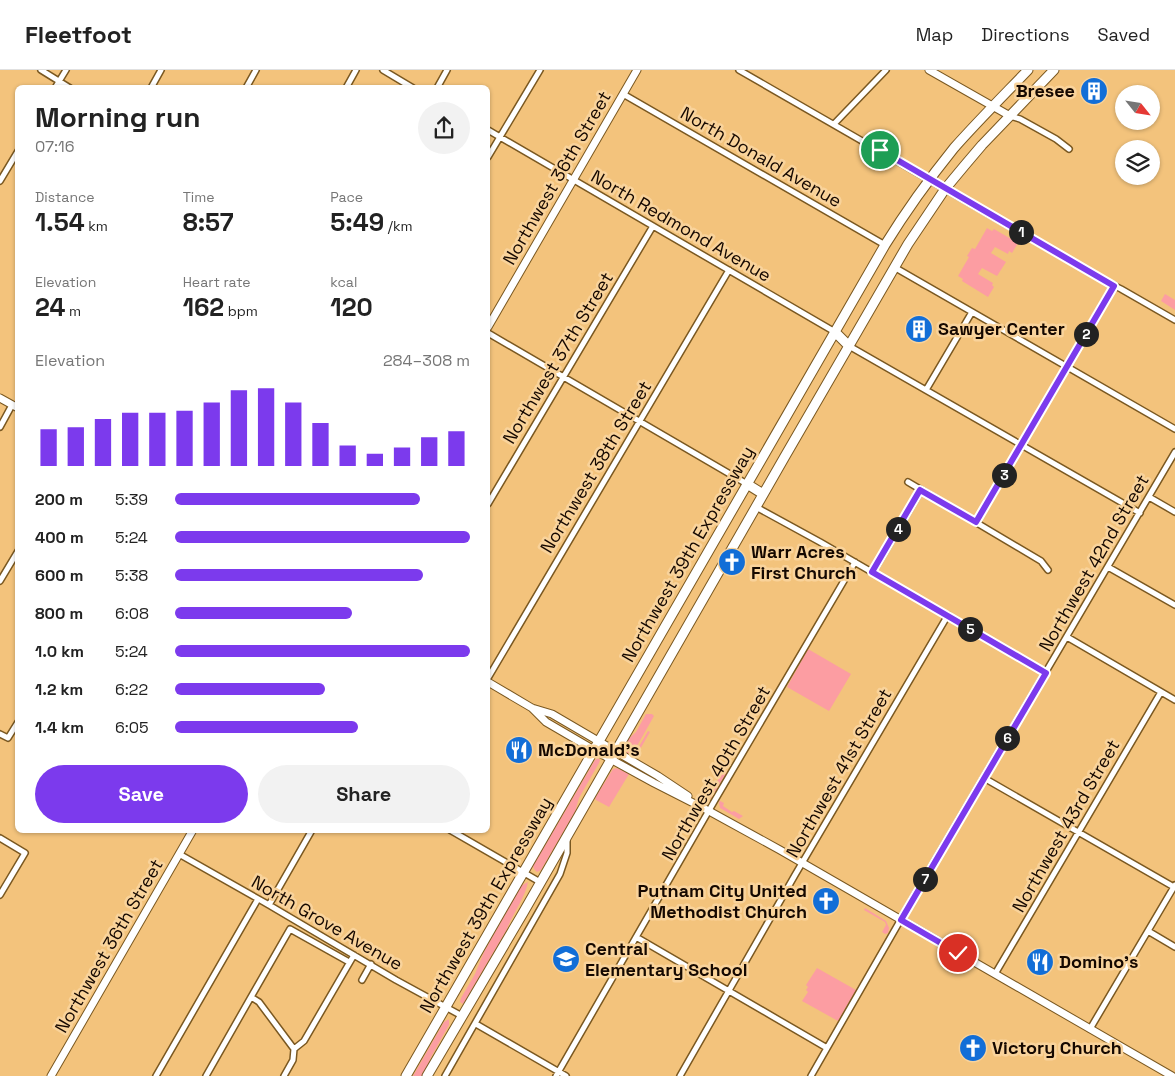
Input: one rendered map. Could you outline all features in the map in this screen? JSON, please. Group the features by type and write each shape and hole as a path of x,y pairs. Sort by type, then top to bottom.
{"highway":[{"name":"Northwest 39th Expressway","path":"406,1076 884,244 929,179 953,149 1028,70"},
{"name":"Northwest 39th Expressway","path":"427,1076 804,422 923,220 945,189 982,145 1054,70"},
{"path":"835,332 849,346"},
{"path":"788,413 804,422"},
{"path":"747,484 764,494"},
{"path":"740,497 756,507"}],"main road":[{"name":"Northwest 36th Street","path":"490,324 637,70"},
{"path":"929,70 1010,116"},
{"path":"0,398 15,406"},
{"path":"490,683 532,708 552,714 616,750 709,810"},
{"path":"532,708 546,722 594,750 654,783 709,810 1172,1076"},
{"name":"Northwest 36th Street","path":"51,1076 191,833"}],"street":[{"path":"41,70 65,85"},
{"path":"57,85 66,70"},
{"path":"153,85 161,70"},
{"path":"248,85 256,70"},
{"path":"348,85 356,70"},
{"path":"383,70 407,85"},
{"path":"439,85 447,70"},
{"path":"490,152 540,70"},
{"path":"739,70 749,72 945,189 1175,320"},
{"path":"834,124 886,70"},
{"name":"North Donald Avenue","path":"623,94 884,244"},
{"path":"1010,116 1020,119 1056,139 1069,149"},
{"name":"North Redmond Avenue","path":"490,131 835,332"},
{"path":"0,181 15,156"},
{"name":"Northwest 37th Street","path":"490,501 653,226"},
{"path":"894,267 1175,429"},
{"name":"Northwest 38th Street","path":"490,675 729,270"},
{"path":"976,522 1114,286"},
{"path":"926,390 972,312"},
{"path":"490,335 747,484"},
{"path":"849,346 1140,513"},
{"path":"0,427 15,406"},
{"name":"Northwest 42nd Street","path":"811,1076 1175,452"},
{"path":"908,482 1041,561 1048,570"},
{"path":"872,572 920,490"},
{"path":"1149,497 1175,512"},
{"path":"756,507 948,615 1046,673"},
{"path":"0,581 15,556"},
{"name":"Northwest 40th Street","path":"557,1074 855,562"},
{"path":"1108,566 1175,605"},
{"name":"Northwest 41st Street","path":"680,1076 802,863 948,615"},
{"path":"1067,637 1175,700"},
{"name":"Northwest 43rd Street","path":"995,974 1161,692"},
{"path":"0,734 8,738 15,727"},
{"path":"984,778 1175,886 1090,1029"},
{"path":"269,905 310,833"},
{"path":"455,833 540,882"},
{"name":"Northwest 39th Expressway","path":"446,1076 560,874 567,853 567,835"},
{"path":"0,838 25,852 0,895"},
{"name":"North Grove Avenue","path":"179,854 462,1016"},
{"path":"156,1076 258,899"},
{"path":"206,1076 295,920"},
{"path":"290,929 349,962"},
{"path":"1148,931 1175,947"},
{"path":"636,937 827,1048"},
{"path":"294,1049 304,1041 354,955"},
{"path":"362,980 371,964"},
{"path":"251,997 259,1002 294,1049 293,1060 284,1076"},
{"path":"476,1024 557,1074 566,1076"}],"shaded area":[{"path":"987,228 992,231 994,229 1018,243 1012,253 1009,251 1008,254 995,247 991,253 1006,262 997,276 982,268 978,274 993,283 994,287 988,297 962,281 963,279 958,276 969,257 967,256 972,248 975,249"},
{"path":"1165,294 1175,300 1175,310 1161,301"},
{"path":"808,649 851,674 829,711 787,687"},
{"path":"646,714 654,716 637,746 625,746 626,741 636,732"},
{"path":"648,731 650,732 635,758 627,754 625,749 638,748"},
{"path":"598,758 600,760 599,763 579,798 575,812 541,870 537,872 533,866 595,760"},
{"path":"617,768 629,774 609,807 595,798 613,769"},
{"path":"718,768 726,771 726,774 711,798 706,800 703,796 707,791 710,793 722,773"},
{"path":"720,801 724,803 723,806 732,812 734,811 743,816 739,819 720,808"},
{"path":"528,882 506,931 463,1004 460,1002 461,998 475,974 484,952 521,886"},
{"path":"865,908 886,921 889,928 888,933 882,932 886,925 885,922 864,910"},
{"path":"817,968 856,990 838,1021 802,1001 808,992 806,985"},
{"path":"449,1019 449,1025 431,1057 423,1076 413,1076 444,1022"}],"place":[{"name":"Bresee","path":"1094,91"},
{"name":"Sawyer Center","path":"919,329"},
{"name":"Warr Acres First Church","path":"732,562"},
{"name":"McDonald's","path":"519,750"},
{"name":"Putnam City United Methodist Church","path":"826,901"},
{"name":"Central Elementary School","path":"566,959"},
{"name":"Domino's","path":"1040,962"},
{"name":"Victory Church","path":"973,1048"}],"route":[{"path":"880,150 1114,286 976,522 920,490 872,572 1046,673 901,920 958,953"}]}
